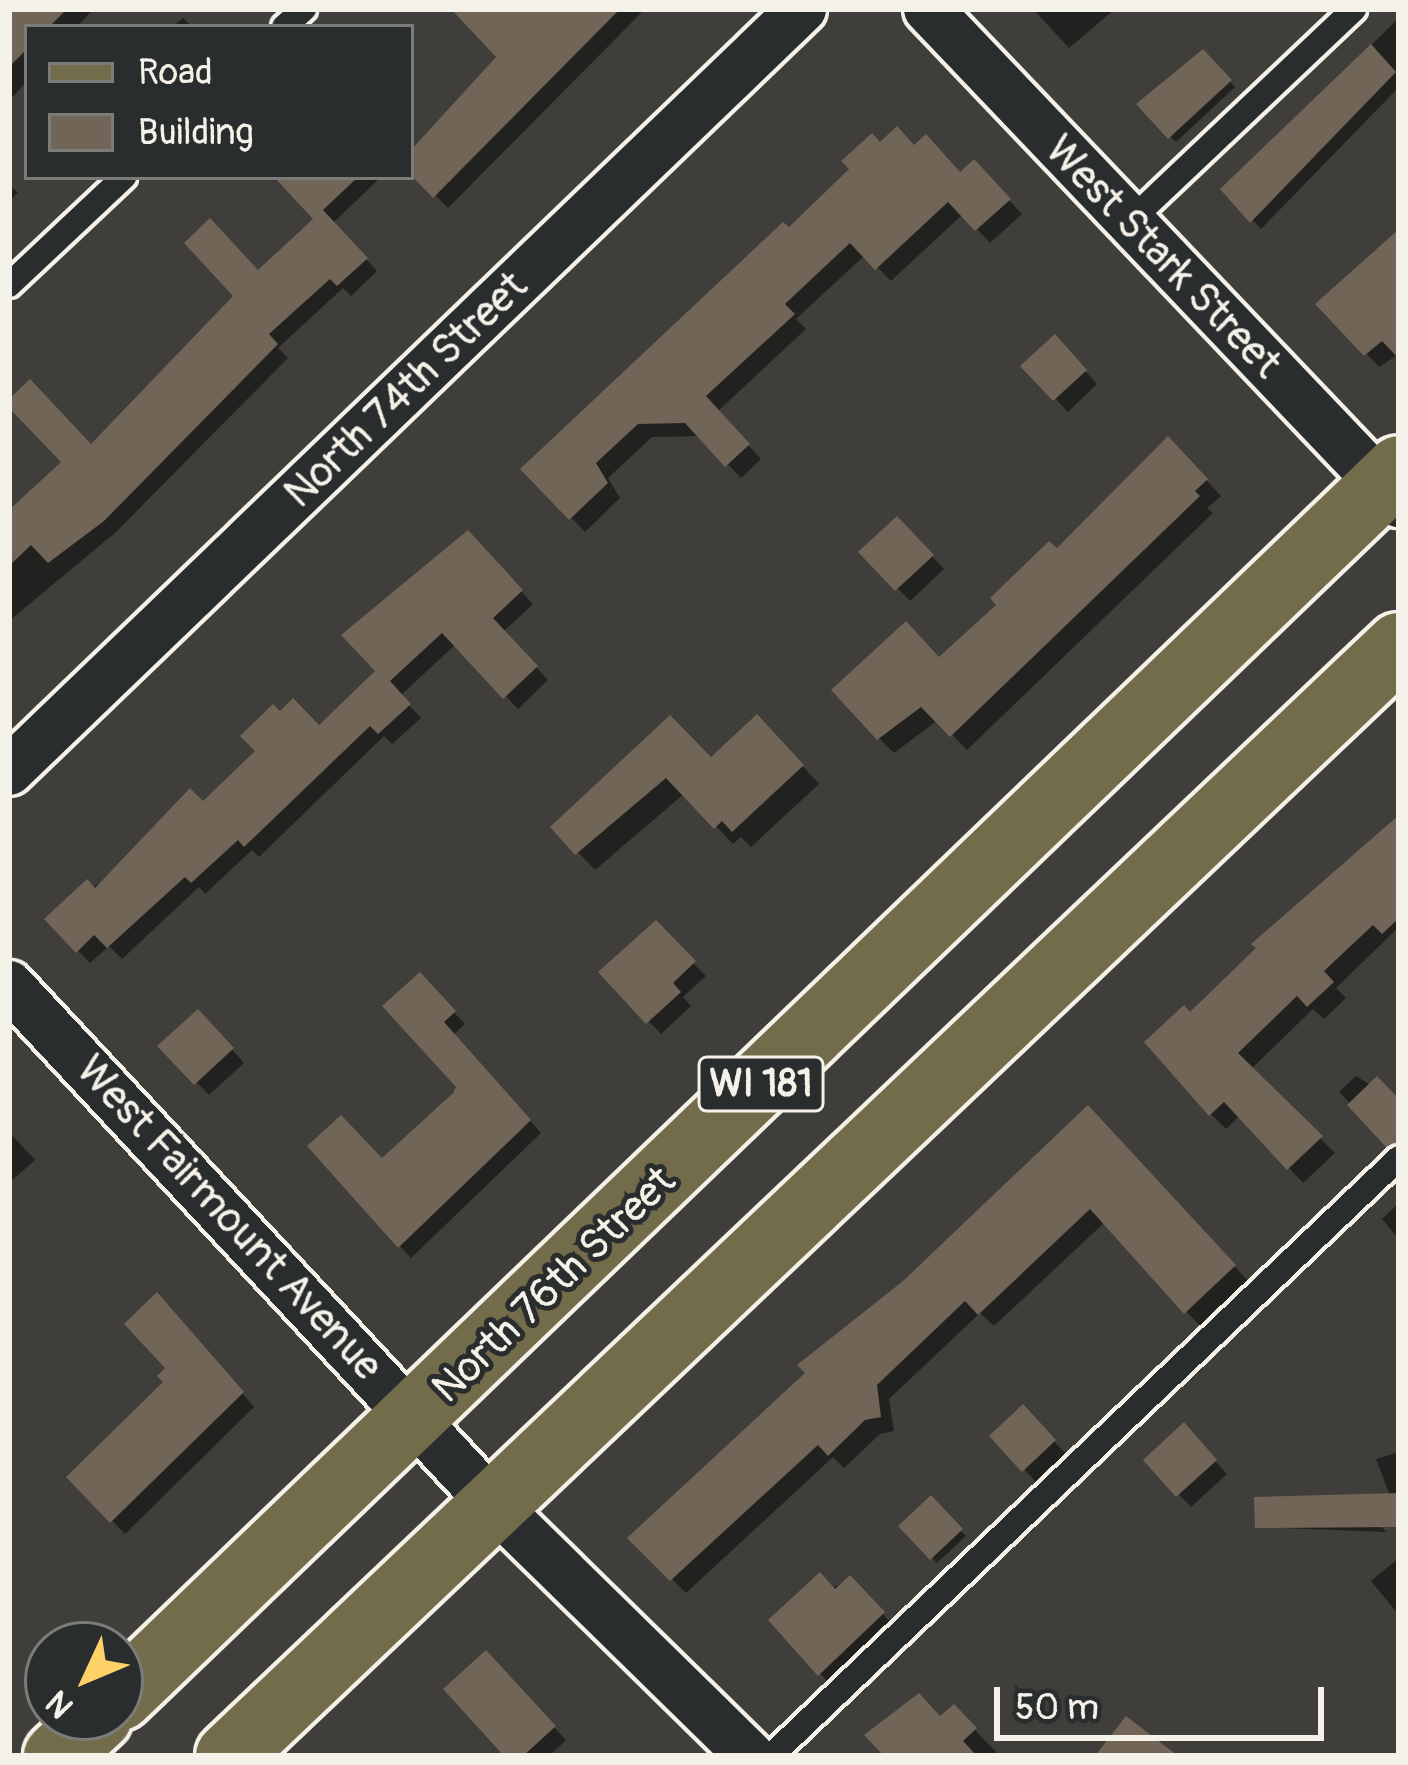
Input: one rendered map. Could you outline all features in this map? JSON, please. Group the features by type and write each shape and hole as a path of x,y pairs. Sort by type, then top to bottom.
{"main road":[{"name":"North 76th Street","path":"144,1674 1393,486"},
{"name":"WI 181","path":"229,1756 1399,646"}],"street":[{"name":"North 74th Street","path":"9,771 802,9"},
{"name":"West Stark Street","path":"928,9 1129,222 1393,486"},
{"name":"West Fairmount Avenue","path":"9,985 417,1416 495,1506 750,1756"}],"lane":[{"path":"1129,222 1354,9"},
{"path":"9,285 121,180"},
{"path":"771,1756 1399,1158"}],"building":[{"path":"9,9 67,9 52,24 24,24 24,52 9,67"},
{"path":"451,9 620,9 433,198 414,178 414,147 496,57"},
{"path":"1371,44 1396,72 1250,223 1220,189"},
{"path":"1203,49 1232,80 1168,139 1136,104"},
{"path":"897,126 914,145 926,134 960,172 974,159 1011,199 975,231 948,202 875,270 850,243 785,304 795,314 706,396 750,444 725,467 685,423 638,424 596,463 608,483 569,520 520,469 783,222 789,227 849,169 841,161 872,133 880,142"},
{"path":"277,180 355,180 323,210 368,258 337,286 330,279 269,334 278,344 104,521 48,563 31,545 9,566 9,510 61,462 9,408 9,399 30,379 91,444 233,296 184,243 210,218 258,270 313,219"},
{"path":"1399,229 1399,359 1382,341 1364,356 1315,304"},
{"path":"1055,334 1087,370 1053,401 1020,366"},
{"path":"1168,436 1208,479 1195,491 1200,496 950,737 921,707 877,740 831,690 906,621 939,657 996,605 990,598 1049,541 1057,548"},
{"path":"897,516 934,555 895,591 858,552"},
{"path":"468,530 523,590 493,618 538,666 503,699 442,633 390,681 411,704 378,734 370,726 244,847 238,840 191,883 185,877 107,948 94,935 76,953 44,919 87,879 95,888 190,788 203,801 255,751 240,736 273,704 280,711 293,698 319,725 375,671 341,635"},
{"path":"757,714 804,765 732,832 722,821 714,829 666,778 575,855 550,827 670,715 711,757"},
{"path":"1399,815 1399,918 1382,934 1373,925 1324,971 1334,982 1307,1007 1297,996 1238,1053 1323,1136 1287,1170 1224,1102 1209,1116 1144,1042 1184,1005 1190,1012 1256,948 1251,944"},
{"path":"656,920 696,961 673,983 681,992 646,1024 598,972"},
{"path":"420,972 456,1011 444,1022 531,1120 398,1248 307,1146 341,1115 382,1158 453,1093 456,1087 382,1006"},
{"path":"198,1009 234,1048 194,1085 157,1046"},
{"path":"1377,1076 1399,1099 1399,1142 1386,1147 1347,1105"},
{"path":"1088,1105 1236,1265 1184,1314 1090,1209 978,1315 965,1301 877,1385 881,1417 865,1420 828,1456 818,1445 670,1581 627,1538 805,1373 797,1365 903,1281"},
{"path":"157,1292 244,1392 110,1523 66,1477 163,1382 157,1376 165,1368 124,1324"},
{"path":"1023,1404 1056,1440 1022,1472 989,1436"},
{"path":"1184,1422 1217,1460 1176,1497 1143,1460"},
{"path":"1399,1493 1399,1527 1255,1528 1254,1497"},
{"path":"931,1495 963,1529 930,1560 898,1526"},
{"path":"820,1572 835,1589 850,1575 885,1612 818,1676 768,1620"},
{"path":"486,1650 556,1726 523,1756 504,1756 443,1689"},
{"path":"919,1693 940,1716 954,1704 977,1728 963,1741 977,1756 884,1756 864,1735"},
{"path":"1126,1716 1178,1756 1095,1756"}]}
